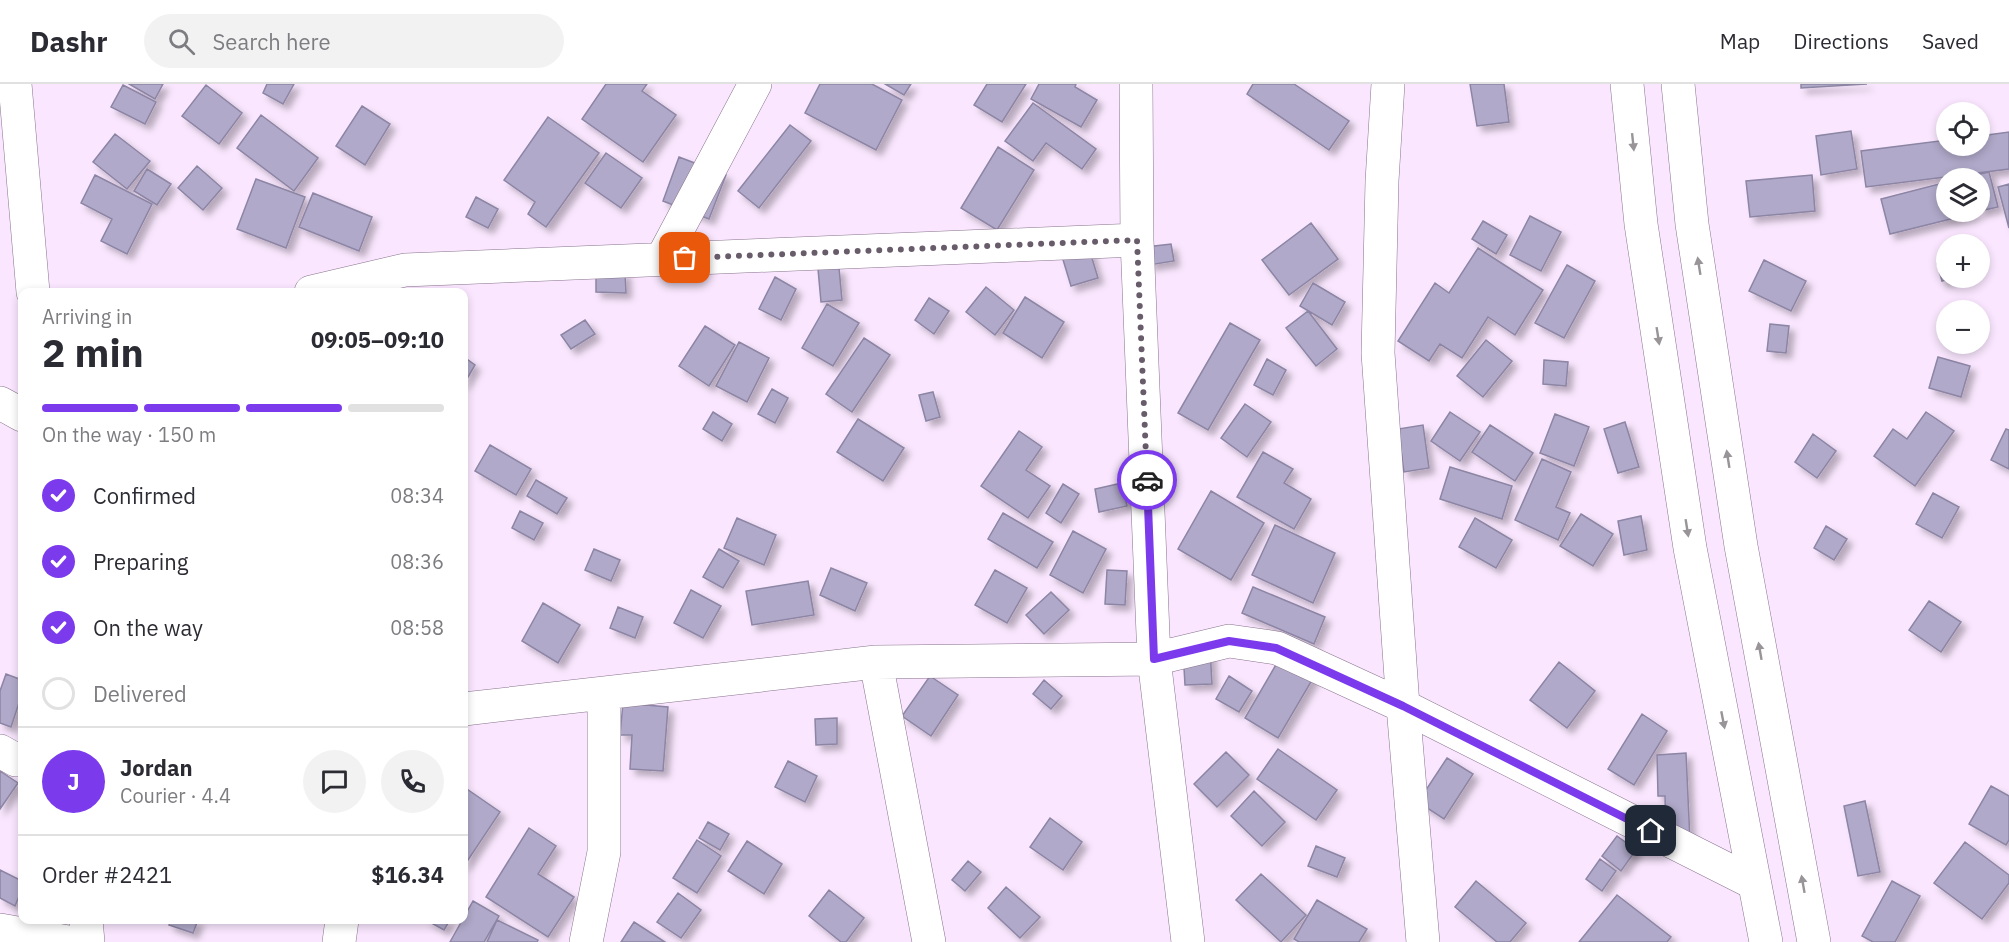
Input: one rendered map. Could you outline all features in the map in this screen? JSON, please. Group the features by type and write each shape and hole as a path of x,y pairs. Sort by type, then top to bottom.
{"street":[{"path":"15,84 13,202 32,288"},
{"path":"662,259 755,84"},
{"path":"1136,84 1137,240 1154,659 1188,942"},
{"path":"1388,84 1382,181 1378,353 1403,706 1423,942"},
{"path":"1627,84 1641,224 1690,548 1766,942"},
{"path":"1678,84 1692,224 1741,546 1814,942"},
{"path":"328,288 405,270 1137,240"},
{"path":"0,403 18,413"},
{"path":"468,709 876,662 1154,659 1229,641 1276,648 1403,706 1754,883"},
{"path":"876,662 929,942"},
{"path":"586,942 604,852 604,694"},
{"path":"0,751 18,760"},
{"path":"86,924 88,942"},
{"path":"339,942 341,924"},
{"path":"0,930 68,942"}],"building":[{"path":"129,84 163,84 155,99"},
{"path":"267,84 294,84 283,104 263,93"},
{"path":"606,84 647,84 642,91 676,115 643,162 582,119"},
{"path":"820,84 872,84 902,100 876,150 805,113"},
{"path":"885,84 911,84 904,95"},
{"path":"987,84 1026,84 1002,122 974,105"},
{"path":"1039,84 1076,84 1075,87 1097,100 1081,127 1031,99"},
{"path":"1253,84 1294,84 1349,121 1329,150 1247,94"},
{"path":"1470,84 1504,84 1509,122 1477,126"},
{"path":"1801,84 1867,84 1801,88"},
{"path":"123,85 156,102 145,124 111,107"},
{"path":"206,85 242,113 219,144 182,116"},
{"path":"1033,103 1096,149 1082,169 1046,143 1033,161 1005,141"},
{"path":"362,106 390,124 365,165 336,146"},
{"path":"261,115 318,158 294,191 237,148"},
{"path":"548,117 599,153 546,227 528,214 535,202 504,180"},
{"path":"790,125 811,141 759,208 738,191"},
{"path":"1851,131 1857,169 1821,175 1816,136"},
{"path":"2009,132 2009,169 1990,171 1990,168 1936,168 1936,178 1866,187 1861,151 1936,141 1936,156 1990,156 1990,135"},
{"path":"115,134 150,161 127,189 93,162"},
{"path":"998,147 1034,170 997,230 961,208"},
{"path":"606,153 642,178 621,208 585,183"},
{"path":"679,157 726,175 709,219 663,201"},
{"path":"197,166 222,188 203,210 178,188"},
{"path":"147,169 171,184 157,205 134,191"},
{"path":"95,175 152,204 127,254 101,241 112,219 81,203"},
{"path":"1812,175 1815,211 1750,217 1746,181"},
{"path":"1990,176 1998,207 1990,209"},
{"path":"256,179 305,197 286,248 237,229"},
{"path":"2009,184 2009,228 1998,187"},
{"path":"1936,185 1936,222 1939,222 1890,234 1881,199"},
{"path":"313,193 372,217 359,251 299,227"},
{"path":"476,197 498,209 488,228 466,217"},
{"path":"1530,216 1561,232 1541,271 1510,255"},
{"path":"1483,221 1507,235 1496,254 1472,239"},
{"path":"1311,223 1338,259 1289,295 1262,260"},
{"path":"1171,244 1174,261 1149,265 1146,247"},
{"path":"1088,245 1098,278 1071,286 1061,253"},
{"path":"1478,248 1543,290 1515,335 1488,317 1462,358 1440,344 1429,361 1398,341 1435,283 1449,293"},
{"path":"1764,260 1806,281 1791,311 1749,291"},
{"path":"1567,265 1595,281 1564,338 1535,323"},
{"path":"839,268 842,300 821,302 818,269"},
{"path":"596,272 625,272 626,293 596,292"},
{"path":"775,277 796,289 781,320 759,309"},
{"path":"1313,283 1345,302 1332,325 1300,306"},
{"path":"986,287 1014,310 995,335 966,312"},
{"path":"1025,297 1064,322 1042,358 1003,333"},
{"path":"929,298 949,311 934,334 915,320"},
{"path":"827,304 859,323 833,366 802,348"},
{"path":"1308,311 1337,349 1316,366 1286,328"},
{"path":"585,320 595,334 571,349 561,335"},
{"path":"1230,323 1260,340 1208,430 1178,413"},
{"path":"1770,324 1789,326 1786,353 1767,351"},
{"path":"705,326 735,345 709,386 679,366"},
{"path":"864,338 890,355 852,412 826,394"},
{"path":"1486,340 1512,361 1483,397 1457,376"},
{"path":"739,342 769,358 747,402 716,386"},
{"path":"1938,357 1970,366 1961,397 1929,388"},
{"path":"1267,359 1286,370 1273,395 1254,385"},
{"path":"468,360 475,365 468,377"},
{"path":"1544,360 1568,362 1566,386 1543,384"},
{"path":"772,389 788,398 775,423 758,414"},
{"path":"933,392 940,417 926,421 919,395"},
{"path":"1245,404 1271,422 1247,457 1221,438"},
{"path":"713,412 732,424 722,441 703,429"},
{"path":"1450,412 1480,432 1460,461 1431,441"},
{"path":"1926,412 1954,431 1915,486 1874,456 1893,429 1907,439"},
{"path":"1555,414 1589,427 1574,466 1540,453"},
{"path":"858,419 904,448 883,481 837,452"},
{"path":"1625,422 1639,467 1618,473 1604,429"},
{"path":"1423,425 1429,468 1404,472 1398,429"},
{"path":"1490,425 1533,453 1515,481 1472,452"},
{"path":"2006,429 2009,430 2009,469 1991,460"},
{"path":"1019,431 1042,447 1026,470 1050,486 1028,518 981,486"},
{"path":"1813,434 1836,451 1817,478 1795,462"},
{"path":"490,445 531,469 516,495 475,471"},
{"path":"1263,452 1293,469 1284,483 1311,499 1294,529 1237,497"},
{"path":"1542,459 1571,472 1556,507 1570,513 1558,540 1515,520"},
{"path":"1450,467 1512,486 1502,519 1440,499"},
{"path":"536,480 567,498 557,514 527,496"},
{"path":"1122,483 1127,506 1099,512 1095,489"},
{"path":"1063,484 1079,494 1061,523 1046,513"},
{"path":"1211,491 1264,523 1231,580 1178,549"},
{"path":"1933,493 1959,507 1942,538 1916,524"},
{"path":"520,511 543,523 534,540 512,528"},
{"path":"1003,513 1053,542 1037,568 988,539"},
{"path":"1581,514 1613,534 1593,566 1560,546"},
{"path":"1641,516 1647,550 1624,555 1618,521"},
{"path":"737,518 776,535 764,565 724,548"},
{"path":"1475,518 1512,540 1496,568 1459,547"},
{"path":"1275,525 1335,553 1313,603 1252,575"},
{"path":"1826,526 1847,539 1834,560 1814,548"},
{"path":"1073,531 1106,549 1083,593 1050,575"},
{"path":"594,549 620,560 611,581 585,570"},
{"path":"719,549 739,561 723,588 703,577"},
{"path":"831,568 867,583 855,611 820,595"},
{"path":"995,570 1027,588 1007,623 975,605"},
{"path":"1107,570 1127,571 1125,605 1105,604"},
{"path":"808,581 814,615 752,625 746,591"},
{"path":"1253,587 1325,617 1314,644 1242,613"},
{"path":"691,590 721,606 703,638 674,623"},
{"path":"1051,592 1069,610 1044,634 1026,615"},
{"path":"1929,601 1961,622 1941,652 1909,630"},
{"path":"543,603 580,625 558,663 522,641"},
{"path":"618,607 643,617 635,638 610,628"},
{"path":"1210,649 1212,684 1185,685 1183,650"},
{"path":"1281,656 1315,675 1278,738 1245,718"},
{"path":"1559,662 1595,691 1567,728 1530,700"},
{"path":"6,674 18,678 18,706 11,727 0,723 0,691"},
{"path":"930,676 958,695 931,736 902,716"},
{"path":"1229,676 1252,691 1239,712 1216,699"},
{"path":"1044,680 1062,696 1051,709 1033,694"},
{"path":"623,703 668,707 663,771 630,769 632,735 620,735"},
{"path":"1642,714 1667,731 1634,785 1608,769"},
{"path":"837,718 837,744 816,745 815,719"},
{"path":"1278,749 1337,790 1316,820 1257,779"},
{"path":"1226,752 1249,775 1217,807 1194,784"},
{"path":"1686,753 1690,841 1666,841 1665,796 1658,796 1657,755"},
{"path":"1447,758 1473,774 1444,819 1418,802"},
{"path":"788,761 817,776 805,802 775,787"},
{"path":"0,771 18,783 0,809"},
{"path":"1991,786 2009,796 2009,840 2006,845 1969,824"},
{"path":"468,790 500,812 468,860"},
{"path":"1254,791 1285,822 1262,846 1231,816"},
{"path":"1865,801 1880,872 1858,876 1844,806"},
{"path":"1050,818 1082,842 1063,870 1030,847"},
{"path":"708,822 729,834 720,850 699,838"},
{"path":"529,828 556,846 538,874 574,897 548,937 486,897"},
{"path":"1617,836 1636,850 1621,871 1602,856"},
{"path":"697,840 721,856 697,893 673,878"},
{"path":"747,841 782,864 764,894 728,871"},
{"path":"1965,842 2009,875 2009,883 1982,919 1934,883"},
{"path":"1316,846 1345,858 1337,877 1308,866"},
{"path":"1600,859 1616,871 1602,891 1586,879"},
{"path":"968,861 981,872 965,891 952,880"},
{"path":"0,870 18,879 18,899 15,906 0,898"},
{"path":"1261,874 1306,915 1281,942 1236,900"},
{"path":"1476,881 1526,923 1510,942 1497,942 1455,907"},
{"path":"1892,881 1920,896 1895,942 1873,942 1862,936"},
{"path":"1006,887 1040,917 1020,938 988,908"},
{"path":"829,890 864,918 846,942 841,942 809,916"},
{"path":"678,893 701,910 681,938 657,922"},
{"path":"1617,895 1671,937 1667,942 1579,942"},
{"path":"1317,900 1367,929 1359,942 1299,942 1294,939"},
{"path":"473,901 499,916 484,942 450,942 460,924 468,924 468,910"},
{"path":"497,920 538,940 537,942 487,942"},
{"path":"634,922 665,942 621,942"},
{"path":"169,924 196,924 193,933"},
{"path":"433,924 448,924 444,930"}],"way so far":[{"path":"685,258 1137,240 1147,480"}],"route":[{"path":"1147,480 1154,659 1229,641 1276,648 1403,706 1651,831"}]}
